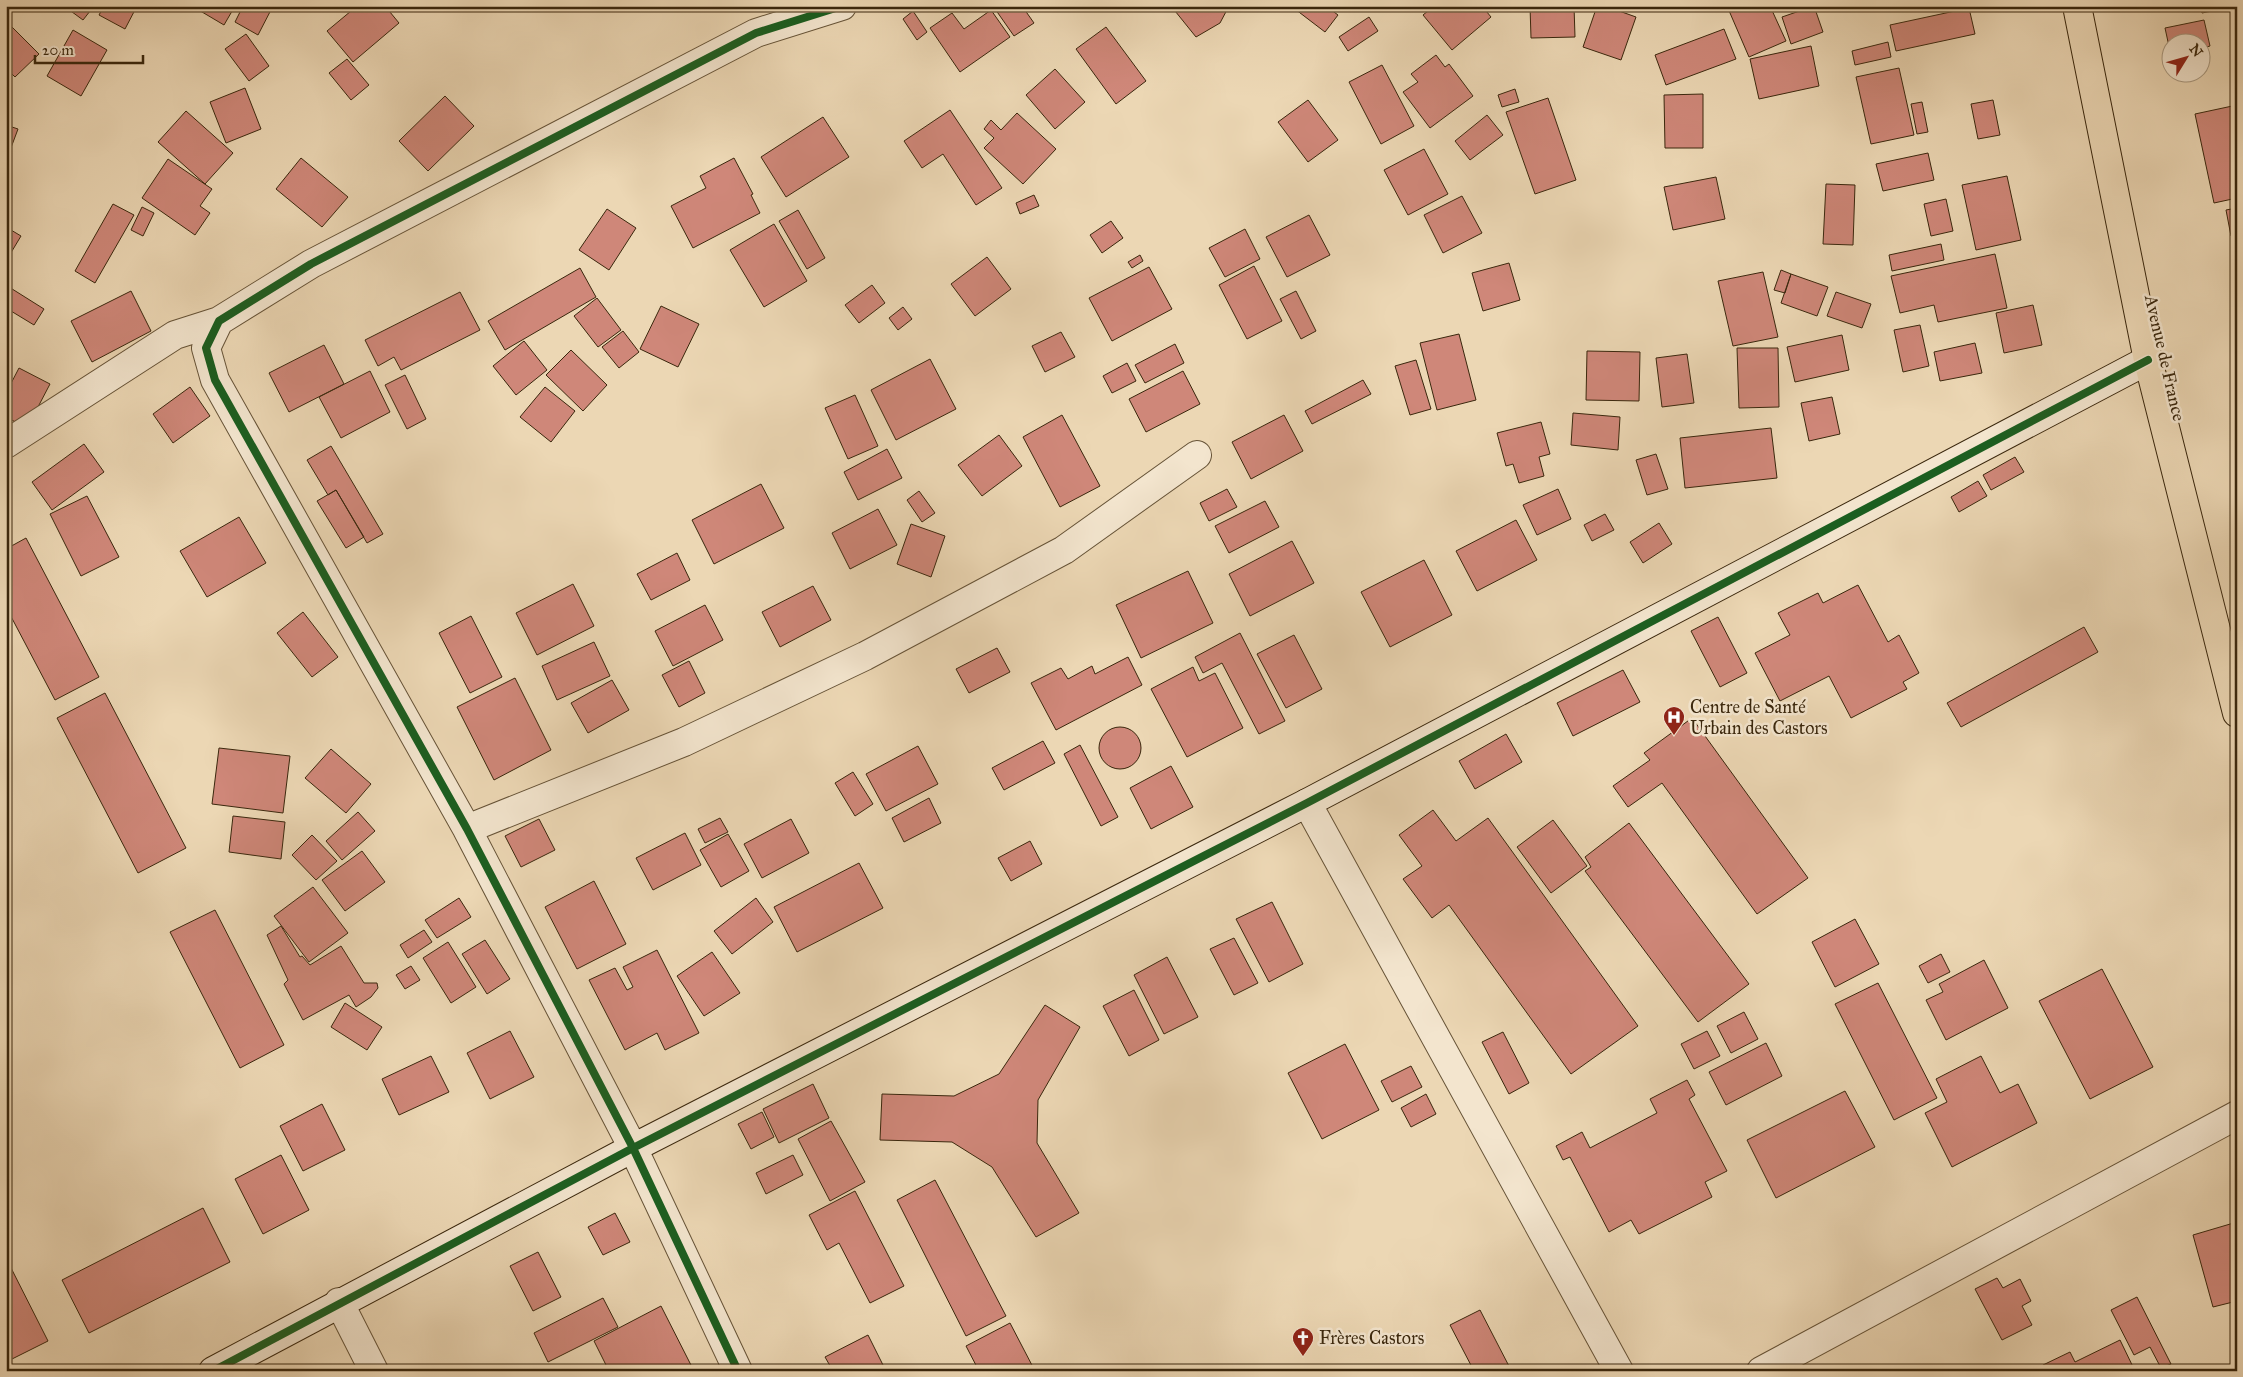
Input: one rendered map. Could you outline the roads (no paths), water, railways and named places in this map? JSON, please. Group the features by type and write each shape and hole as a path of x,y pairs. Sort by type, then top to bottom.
{"main road":[{"name":"Avenue de France","path":"2077,6 2148,360 2237,713"}],"street":[{"path":"6,444 175,335 219,321 311,264 756,32 842,6"},
{"path":"219,321 206,348 215,380 467,829 633,1148 738,1371"},
{"path":"213,1371 339,1302 633,1148 1307,804 2148,360"},
{"path":"467,829 684,742 865,656 1064,550 1197,455"},
{"path":"1307,804 1619,1371"},
{"path":"1761,1371 2237,1115"},
{"path":"339,1302 374,1371"}],"place":[{"name":"Centre de Santé Urbain des Castors","path":"1674,736"},
{"name":"Frères Castors","path":"1303,1357"}]}
